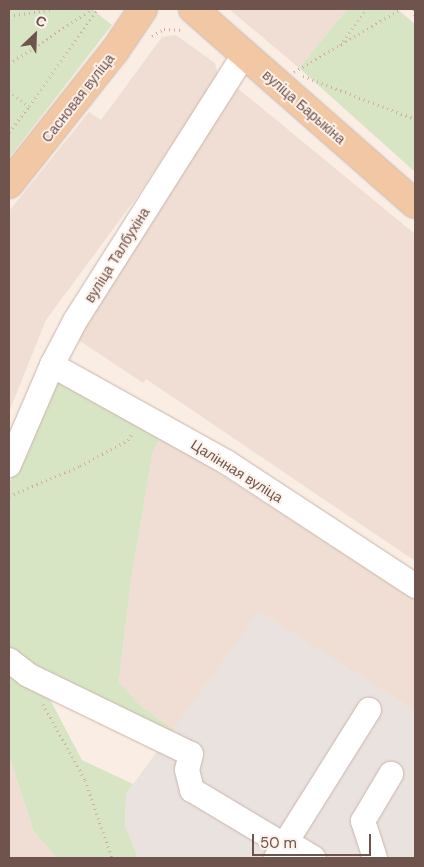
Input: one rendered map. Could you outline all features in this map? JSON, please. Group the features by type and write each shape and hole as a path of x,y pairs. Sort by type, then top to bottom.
{"main road":[{"name":"Сасновая вуліца","path":"9,184 116,50 144,9"},
{"name":"вуліца Барыкіна","path":"188,19 244,55 415,204"}],"street":[{"name":"вуліца Талбухіна","path":"9,465 52,365 80,313 244,55"},
{"name":"Цалінная вуліца","path":"52,365 228,463 415,586"},
{"path":"9,660 28,674 191,754 187,770 192,790 282,848 314,858"},
{"path":"282,848 370,710"},
{"path":"375,858 363,821 391,774"}],"path":[{"path":"9,16 53,9"},
{"path":"9,64 92,9"},
{"path":"9,132 98,9"},
{"path":"338,47 366,9"},
{"path":"401,9 293,72 414,119"},
{"path":"414,9 415,17"},
{"path":"164,29 188,19"},
{"path":"9,91 29,106"},
{"path":"9,496 80,466 128,440 144,415"},
{"path":"28,674 85,780 112,858"}],"shaded area":[{"path":"229,9 347,9 299,68"},
{"path":"176,35 215,63 218,75 139,194 46,320 9,412 9,211 89,112 101,120 162,37"},
{"path":"235,86 415,234 415,561 146,379 143,383 74,337"},
{"path":"161,436 415,600 415,711 259,612 174,730 141,706 119,682 131,579 153,452"},
{"path":"259,611 415,711 415,858 138,858 125,825 126,794"},
{"path":"9,756 34,832 57,858 9,858"}],"green space":[{"path":"9,9 92,9 112,25 9,158"},
{"path":"347,9 397,9 415,24 415,172 299,68"},
{"path":"55,378 161,436 153,452 131,579 119,682 141,706 174,730 170,734 25,662 9,647 9,484"},
{"path":"9,674 45,690 82,760 133,784 126,794 125,825 138,858 57,858 34,832 9,756"}]}
